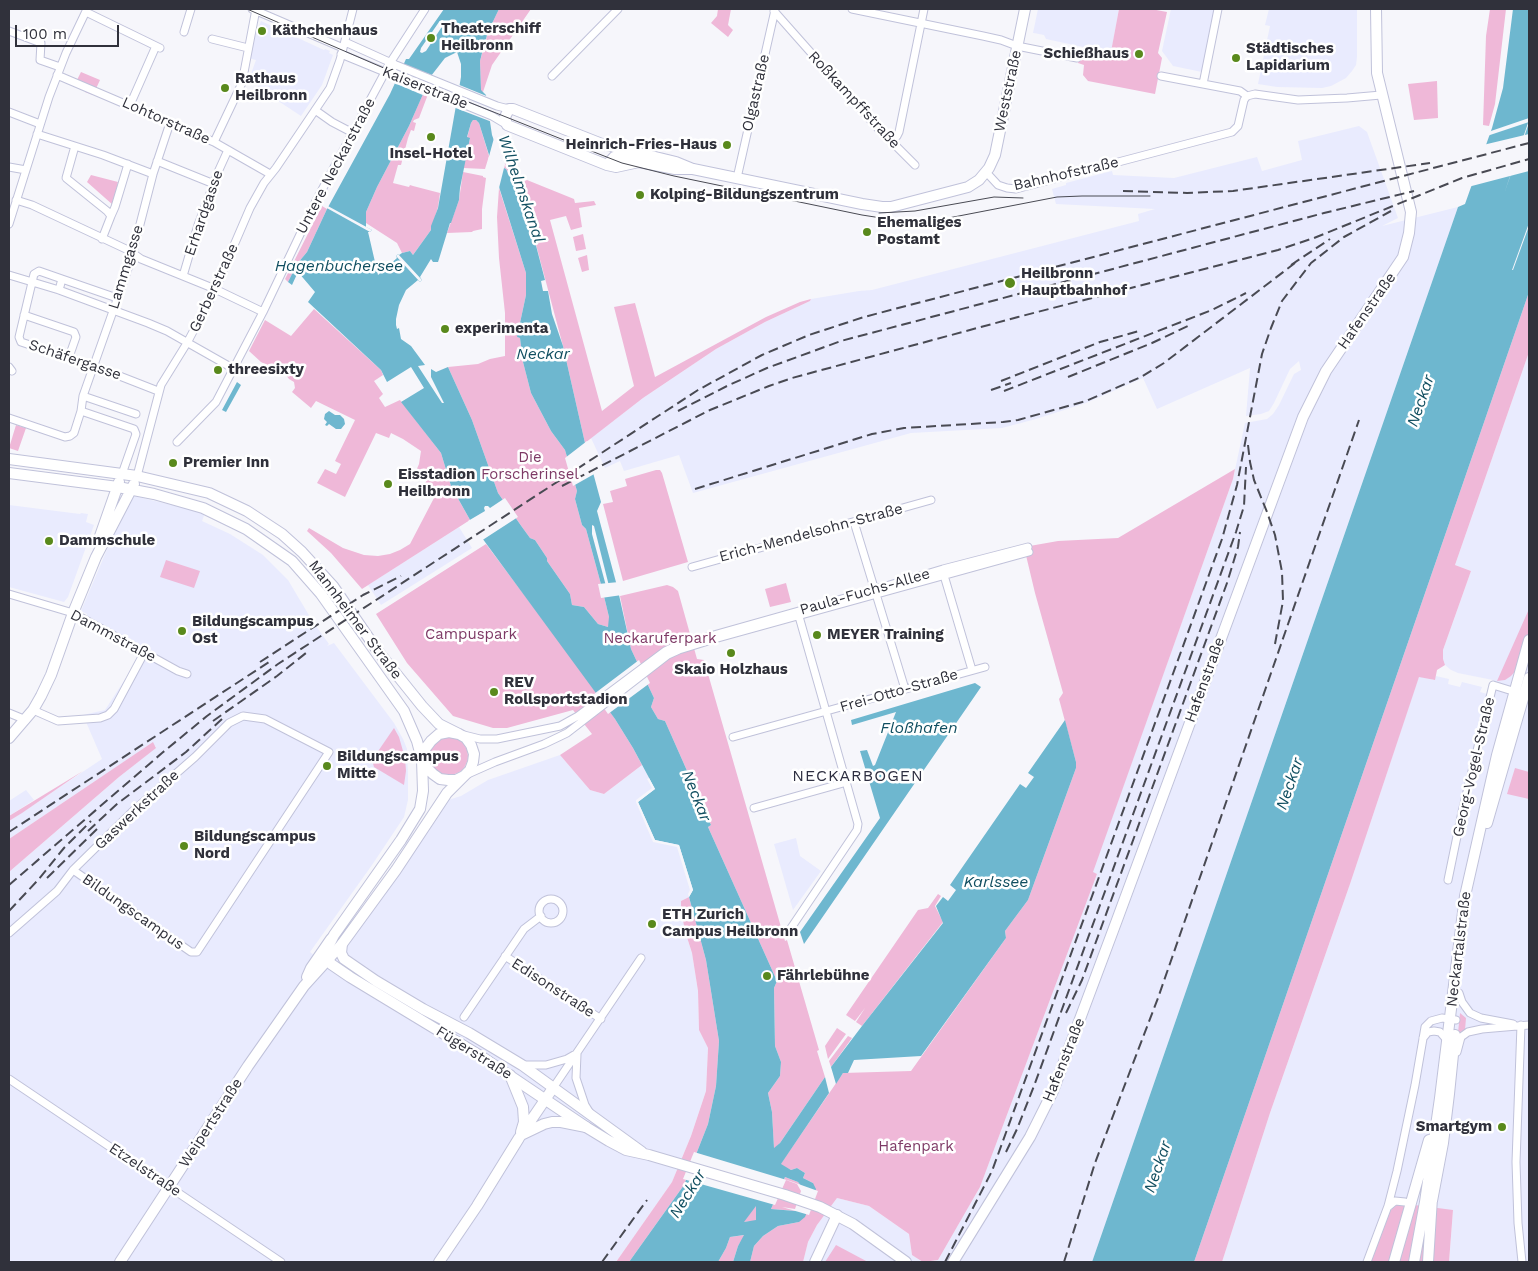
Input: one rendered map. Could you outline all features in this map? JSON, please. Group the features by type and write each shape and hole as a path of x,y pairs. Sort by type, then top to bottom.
{"main road":[{"name":"Weststraße","path":"986,172 995,154 1025,9"},
{"name":"Hafenstraße","path":"953,1262 1030,1137 1053,1091 1303,416 1332,362 1403,257 1409,233 1410,212 1377,73 1376,9"},
{"path":"646,155 620,161 616,167 607,165 506,125 505,117 513,110 602,144 676,162 693,168 885,208 968,187 979,180 986,172"},
{"path":"602,144 620,161 639,162 675,169 693,168"},
{"name":"Mannheimer Straße","path":"9,459 137,476 209,493 247,511 282,534 302,552 333,586 377,650 422,706 439,724 459,734"},
{"name":"Mannheimer Straße","path":"9,473 132,489 176,499 203,508 246,529 292,561 321,594 404,711 417,741 422,760"},
{"path":"84,584 122,474"},
{"path":"9,738 33,710 51,675 84,584 104,539 132,489 137,476"},
{"path":"224,518 231,503"},
{"name":"Neckartalstraße","path":"1418,1262 1443,1143 1447,1040 1459,993 1474,879 1520,693 1529,640"},
{"name":"Neckartalstraße","path":"1414,1262 1445,1096 1465,896 1496,755 1520,693 1529,678"},
{"path":"449,732 459,734 466,738 474,754 470,770 456,780 440,778 427,768 422,760 425,749 439,734 449,732"},
{"name":"Weipertstraße","path":"304,986 310,968 417,816 422,801 424,781 422,760"},
{"name":"Weipertstraße","path":"120,1262 248,1066 304,986 342,944 396,870 447,793 464,776"},
{"path":"328,958 329,946 334,935"},
{"name":"Fügerstraße","path":"342,944 341,953 350,964 423,1009 469,1033 522,1065 645,1154"},
{"name":"Fügerstraße","path":"328,958 331,964 350,977 510,1075 586,1127 626,1150 785,1195 827,1210 865,1232 906,1262"},
{"path":"510,1075 523,1107 524,1122 520,1136"},
{"path":"439,1262 553,1088"},
{"path":"1394,1262 1445,1096"},
{"path":"520,1136 552,1122 586,1127"},
{"path":"1428,1262 1432,1198"},
{"path":"815,1262 837,1215"}],"street":[{"path":"184,32 191,9"},
{"name":"Gerberstraße","path":"137,476 158,391 187,343 215,289 250,208 264,183 330,88 353,9"},
{"name":"Untere Neckarstraße","path":"177,442 216,402 263,312 316,201 425,9"},
{"path":"552,76 618,9"},
{"path":"852,9 1077,58"},
{"path":"893,138 899,132 924,9"},
{"path":"1203,84 1218,9"},
{"path":"9,220 57,75 87,10 102,20 158,47 130,105"},
{"name":"Olgastraße","path":"737,178 774,10"},
{"name":"Roßkampffstraße","path":"774,10 882,133 886,137 893,138 893,143 915,166"},
{"path":"214,142 242,83 253,11"},
{"name":"Kaiserstraße","path":"253,11 343,48 393,64 490,103 513,110"},
{"path":"9,31 42,43 40,60 60,67"},
{"path":"212,39 248,48"},
{"name":"Kaiserstraße","path":"343,48 388,74 492,116 506,125"},
{"name":"Lohtorstraße","path":"57,75 214,142 270,174"},
{"path":"1161,76 1240,91 1247,96 1253,94 1309,100 1381,95"},
{"name":"Bahnhofstraße","path":"986,172 998,185 1016,189 1232,132 1238,126 1247,96"},
{"path":"315,110 332,122 354,133"},
{"path":"9,112 40,124"},
{"name":"Lammgasse","path":"9,418 68,437 74,433 84,396 132,253 153,174 170,123"},
{"path":"37,134 153,174"},
{"path":"72,145 66,178 111,216"},
{"name":"Erhardgasse","path":"182,276 196,231 228,150"},
{"path":"158,161 214,184"},
{"path":"102,239 115,207 128,164"},
{"path":"9,168 26,170"},
{"path":"16,200 32,205 141,259 215,289 263,312"},
{"path":"32,281 34,274 37,272 118,298"},
{"path":"9,275 59,290 167,331 234,368"},
{"path":"59,290 62,279"},
{"name":"Schäfergasse","path":"32,281 19,337 21,342 69,357 158,391"},
{"path":"24,315 74,332 76,337 69,357"},
{"path":"84,396 136,414"},
{"path":"81,411 134,429 146,428 150,425"},
{"path":"122,474 136,434 134,429"},
{"name":"Erich-Mendelsohn-Straße","path":"692,566 931,500"},
{"path":"854,522 905,689"},
{"name":"Paula-Fuchs-Allee","path":"580,719 666,653 704,640 1029,549"},
{"path":"943,572 972,670"},
{"name":"Dammstraße","path":"9,594 73,613 144,653 187,674"},
{"path":"788,931 856,830 858,824 798,614"},
{"path":"33,710 58,721 108,716 114,709 144,653"},
{"name":"Frei-Otto-Straße","path":"733,737 985,667"},
{"name":"Georg-Vogel-Straße","path":"1448,880 1464,803 1493,685 1520,693"},
{"path":"9,713 26,720"},
{"name":"Gaswerkstraße","path":"9,933 57,891 73,870 136,808 195,757 229,723 244,716 264,719 278,726"},
{"path":"464,776 489,764 559,737 580,719"},
{"name":"Mannheimer Straße","path":"459,734 480,739 497,739 560,726 580,719"},
{"name":"Bildungscampus","path":"73,870 191,952 197,952 329,752 278,726"},
{"path":"754,808 847,782"},
{"name":"Edisonstraße","path":"464,1017 524,929 541,916"},
{"name":"Edisonstraße","path":"505,956 601,1019"},
{"name":"Edisonstraße","path":"553,1088 641,958"},
{"path":"1459,993 1462,1002 1470,1013 1481,1018 1521,1025"},
{"path":"1367,1262 1388,1206 1408,1123 1425,1027 1432,1020 1442,1018 1453,1020"},
{"path":"1521,1025 1516,1162 1517,1216 1522,1262"},
{"path":"1445,1096 1461,1037 1468,1032 1482,1029 1529,1025"},
{"path":"1423,1038 1428,1032 1434,1030 1440,1032 1447,1040"},
{"path":"522,1065 546,1065 577,1054 576,1078 585,1105 592,1115"},
{"name":"Etzelstraße","path":"9,1080 281,1262"},
{"path":"1388,1206 1395,1201 1411,1204"}],"shaded area":[{"path":"1038,9 1119,9 1111,53 1046,39 1044,35 1033,33"},
{"path":"1171,9 1215,9 1202,72 1173,66 1162,51"},
{"path":"1269,9 1357,9 1357,57 1356,65 1352,71 1346,78 1331,86 1322,88 1277,87 1258,84 1270,26 1265,25"},
{"path":"261,21 330,51 329,53 333,55 322,85 301,116 257,87 258,85 248,82 256,60 248,58 252,39 254,39"},
{"path":"1359,126 1367,132 1398,218 1382,226 1458,207 1092,1262 927,1262 938,1260 980,1187 1097,874 1092,873 1233,479 1245,423 1267,419 1273,414 1294,374 1301,370 1299,361 1290,369 1269,411 1261,414 1246,416 1250,368 1157,409 1143,378 1086,403 1002,428 911,433 693,493 679,455 624,471 620,461 605,468 591,438 643,398 716,349 811,299 872,290 1139,221 1138,214 1155,209 1056,204 1052,189 1066,185 1066,183 1112,171 1113,175 1174,178 1257,157 1262,171 1302,160 1298,141"},
{"path":"1529,352 1529,1262 1449,1262 1453,1210 1390,1211 1371,1262 1222,1262 1270,1113 1350,884 1419,676 1434,680 1436,676 1449,679 1448,684 1460,687 1462,682 1482,687 1480,692 1487,694 1493,680 1451,670 1445,665 1443,660 1443,650 1471,571 1455,565"},
{"path":"130,495 205,513 202,521 230,534 263,555 288,580 313,622 329,644 327,646 334,643 394,723 403,739 407,749 408,775 408,800 404,817 310,952 328,966 445,801 461,796 488,780 560,755 590,790 604,794 642,765 655,789 679,845 693,890 689,897 681,901 685,931 692,953 698,991 699,1030 708,1048 706,1091 691,1136 672,1182 616,1262 9,1262 9,872 156,747 152,743 9,839 9,821 102,759 83,715 105,710 144,650 81,611"},
{"name":"Dammschule","path":"9,505 88,514 86,522 94,525 68,597 64,602 9,587"},
{"path":"459,527 472,548 381,605 368,585"},
{"path":"26,790 34,800 9,816 9,801"},
{"path":"796,838 800,856 821,871 793,910 774,844"},
{"path":"837,1198 869,1206 909,1234 912,1255 923,1262 803,1262 808,1242 817,1225"}],"green space":[{"path":"499,9 531,9 492,65 483,92 481,91 480,61 488,32"},
{"path":"718,9 731,9 728,25 733,30 728,37 711,23 717,16"},
{"path":"1119,9 1151,9 1167,12 1158,53 1162,58 1155,94 1088,81 1083,75 1084,65 1078,63 1080,51 1110,57"},
{"path":"1490,9 1506,9 1495,104 1489,126 1483,125 1486,36"},
{"path":"81,72 100,80 93,95 85,92 88,85 77,80"},
{"path":"1437,81 1438,118 1414,120 1408,84"},
{"path":"426,87 430,89 419,118 413,122 416,123 414,131 411,130 401,165 398,165 393,183 409,187 410,185 440,193 431,230 413,255 410,251 402,253 397,243 366,223 365,218 377,187 409,126"},
{"path":"473,120 479,123 489,156 485,169 463,168 470,139 467,138"},
{"path":"505,162 522,182 527,180 574,199 575,203 594,201 596,205 579,208 582,227 571,230 566,216 550,220 602,411 634,386 614,307 635,303 655,377 766,317 811,299 716,349 643,398 585,443 563,346 522,192 519,192 504,168"},
{"path":"463,172 486,178 482,209 482,229 472,232 447,233 459,200"},
{"path":"91,175 118,182 113,205 87,182"},
{"name":"Die Forscherinsel","path":"499,188 526,273 526,295 517,337 520,338 523,362 531,393 551,431 565,450 577,491 575,499 582,525 586,529 602,588 609,617 608,627 598,624 584,607 572,605 570,594 547,561 547,558 535,540 530,538 498,493 472,420 448,367 478,364 505,356 505,313 497,217"},
{"path":"322,206 327,209 307,252 297,264 288,282 285,279"},
{"path":"583,234 586,249 576,251 573,237"},
{"path":"587,255 589,270 582,272 578,258"},
{"path":"1529,292 1529,352 1455,565 1471,571 1443,650 1445,665 1437,670 1435,680 1419,677 1350,884 1270,1113 1222,1262 1194,1262"},
{"path":"314,309 381,370 383,375 374,381 383,394 379,398 385,407 400,400 441,453 451,486 470,520 362,589 331,553 307,531 309,528 343,548 364,555 378,556 390,554 410,544 434,498 421,492 428,477 416,471 421,451 391,433 389,438 376,433 345,497 317,483 325,469 336,474 341,464 335,461 355,420 316,401 311,408 292,392 295,388 294,382 285,374 261,362 249,351 265,320 291,336"},
{"path":"16,425 26,428 18,451 9,448"},
{"name":"Hafenpark","path":"1235,469 1093,872 1097,874 980,1187 938,1260 923,1262 912,1255 909,1234 869,1206 837,1198 817,1225 808,1242 803,1262 750,1262 754,1246 763,1236 778,1226 799,1222 813,1183 803,1178 805,1173 797,1168 791,1170 780,1165 843,1073 911,1071 1006,938 1005,931 1028,900 1076,768 1076,762 1059,699 1063,693 1024,547 1058,541 1118,538"},
{"path":"660,470 662,473 688,562 623,581 603,504 613,502 610,491 627,486 625,479"},
{"name":"Campuspark","path":"486,544 577,665 615,719 642,765 604,794 590,790 560,755 592,734 573,710 507,728 493,728 453,716 407,663 376,614"},
{"path":"166,560 200,571 194,588 160,577"},
{"path":"786,583 791,602 770,607 765,589"},
{"name":"Neckaruferpark","path":"667,585 678,591 697,659 704,660 785,941 787,940 819,1050 817,1051 825,1077 774,1149 772,1112 768,1093 780,1076 781,1062 775,1046 774,988 777,981 708,827 711,825 665,721 658,719 651,707 654,698 631,649 620,596"},
{"path":"1529,609 1529,632 1519,667 1505,680 1497,681"},
{"path":"394,728 399,737 405,758 404,785 374,767 372,760"},
{"path":"449,737 463,742 468,756 463,770 449,775 435,770 430,756 435,742"},
{"path":"153,742 156,748 119,777 9,872 9,839"},
{"path":"1515,768 1529,772 1529,799 1507,794"},
{"path":"83,771 22,813 9,821 9,816"},
{"path":"938,894 941,896 935,906 943,922 862,1026 856,1022 865,1008 855,1021 846,1015 918,910 928,908"},
{"path":"689,897 706,960 719,1041 716,1086 708,1124 684,1185 629,1262 616,1262 672,1182 691,1136 706,1091 708,1048 699,1030 698,991 692,953 681,909 681,901"},
{"path":"1460,1013 1466,1018 1465,1030 1458,1033"},
{"path":"837,1028 846,1034 828,1059 825,1046"},
{"path":"848,1036 852,1038 831,1067 829,1061"},
{"path":"785,1177 798,1182 804,1190 796,1211 771,1209"},
{"path":"1399,1203 1453,1210 1449,1262 1371,1262 1390,1211"},
{"path":"756,1205 756,1221 743,1222"},
{"path":"745,1235 738,1246 733,1262 718,1262 730,1237"},
{"path":"836,1245 868,1262 825,1262"}],"water":[{"path":"444,9 499,9 488,32 480,61 481,90 486,95 492,135 504,168 519,192 522,192 545,280 541,281 543,291 548,291 552,314 563,346 585,443 601,502 597,511 631,649 654,698 651,707 658,719 665,721 711,825 708,827 777,981 774,988 775,1046 781,1062 780,1076 768,1093 772,1112 774,1148 780,1143 825,1077 829,1093 781,1164 791,1170 797,1168 805,1173 803,1178 813,1183 816,1189 805,1217 799,1222 778,1226 763,1236 754,1246 750,1262 733,1262 744,1235 730,1237 718,1262 629,1262 684,1185 708,1124 716,1086 719,1041 706,960 689,897 693,890 679,845 655,840 638,802 655,789 615,719 474,527 451,486 441,453 401,402 424,388 411,367 387,382 381,370 308,302 315,292 298,272 292,285 288,282 297,264 307,252 327,209 390,94 406,59 409,59","holes":["444,21 426,51 420,52 439,22","457,52 461,64 461,77 438,208 431,230 413,255 410,251 398,254 397,258 378,275 368,232 372,230 366,227 366,212 409,126 431,76 445,58","473,120 476,120 479,123 526,273 526,295 517,337 520,338 523,362 531,393 551,431 565,450 577,491 575,499 582,525 586,529 602,588 609,617 608,627 598,624 584,607 572,605 570,594 547,561 547,558 535,540 530,538 498,493 472,420 448,367 436,372 431,369 431,377 444,403 442,403 418,366 425,365 411,346 401,339 399,328 397,329 396,319 399,305 406,290 418,280 420,282 422,280 420,277 431,259 433,262 438,262 459,200 470,138 467,137 471,123","592,525 594,526 609,586 606,586 592,534","785,1177 798,1182 804,1190 796,1211 771,1209","756,1206 756,1220 744,1222"]},
{"name":"Neckar","path":"1513,9 1529,9 1529,120 1505,191 1529,123 1529,223 1512,270 1529,226 1529,292 1194,1262 1092,1262 1458,207 1465,204 1492,128 1503,88"},
{"path":"237,382 241,385 226,412 222,410"},
{"path":"329,411 335,415 340,415 344,419 345,424 341,429 336,429 329,424 325,425 327,422 324,419 325,414"},
{"name":"Floßhafen","path":"975,683 981,687 804,944 800,932 880,818 860,751 867,750 873,766 875,765 896,712 852,725 851,720"},
{"name":"Karlssee","path":"1065,720 1076,768 1028,900 1005,931 1006,938 921,1056 854,1060 848,1073 843,1073 836,1084 831,1067 943,923 936,906 943,897 948,901 956,890 950,885 1020,784 1026,788 1034,777 1028,773"}],"pier":[{"path":"401,63 434,76 425,96 392,82"},
{"path":"457,84 489,97 492,122 453,107"},
{"path":"1529,118 1529,122 1487,136 1488,132"},
{"path":"1529,134 1529,171 1468,187 1483,145"},
{"path":"494,138 502,161 505,164 499,188 488,160"},
{"path":"326,205 372,230 370,232 325,207"},
{"path":"398,254 422,280 420,282 396,256"},
{"path":"587,441 596,473 573,486 565,458"},
{"path":"505,498 518,517 481,541 468,521 485,511 485,506 490,508"},
{"path":"619,582 622,595 601,598 598,584"},
{"path":"639,660 650,683 608,714 594,694"},
{"path":"649,778 655,789 638,802 655,840 679,845 693,890 689,897 690,890 677,847 653,842 636,802 636,800 652,788 647,779"},
{"path":"694,1152 790,1181 818,1191 809,1215 782,1207 795,1209 801,1191 797,1184 786,1180 775,1205 683,1179"}],"tram line":[{"path":"247,9 393,72 622,163 674,176 862,215 907,222 938,220 1057,197 1150,196"},
{"path":"879,213 915,211 994,197 1023,198"}],"railway":[{"path":"9,885 207,716 278,664 698,390 762,355 809,335 864,317 1529,143"},
{"path":"562,486 710,410 792,378 1278,250 1314,238 1462,178 1529,159"},
{"path":"1123,191 1187,193 1233,191 1430,163"},
{"path":"678,411 767,368 841,341 1324,213 1414,191"},
{"path":"945,1262 992,1171 1222,539 1237,485 1262,354 1282,301 1311,263 1344,237 1391,211"},
{"path":"1291,265 1330,239"},
{"path":"695,489 872,434 904,428 1018,420 1086,401 1141,377 1164,363 1295,263"},
{"path":"1004,391 1212,310 1246,293"},
{"path":"1068,377 1152,343 1188,326"},
{"path":"1001,381 1100,342 1139,331"},
{"path":"991,390 1011,383"},
{"path":"1064,1262 1095,1163 1158,998 1359,420"},
{"path":"1248,445 1254,480 1275,535 1282,572 1283,601 1275,644"},
{"path":"1006,1152 1034,1086 1236,532 1244,506 1246,467"},
{"path":"1066,1013 1082,980 1227,583 1238,547 1240,532"},
{"path":"260,662 363,595 401,576"},
{"path":"213,721 306,653"},
{"path":"9,832 269,662"},
{"path":"88,831 117,804 186,752 222,719"},
{"path":"9,911 64,848 91,821"},
{"path":"47,878 97,829"},
{"path":"602,1262 647,1200"}],"place":[{"name":"Käthchenhaus","path":"262,31"},
{"name":"Theaterschiff Heilbronn","path":"431,38"},
{"name":"Schießhaus","path":"1139,54"},
{"name":"Städtisches Lapidarium","path":"1236,58"},
{"name":"Rathaus Heilbronn","path":"225,88"},
{"name":"Insel-Hotel","path":"431,137"},
{"name":"Heinrich-Fries-Haus","path":"727,145"},
{"name":"Kolping-Bildungszentrum","path":"640,195"},
{"name":"Ehemaliges Postamt","path":"867,232"},
{"name":"Heilbronn Hauptbahnhof","path":"1010,283"},
{"name":"experimenta","path":"445,329"},
{"name":"threesixty","path":"218,370"},
{"name":"Premier Inn","path":"173,463"},
{"name":"Eisstadion Heilbronn","path":"388,484"},
{"name":"Dammschule","path":"49,541"},
{"name":"Bildungscampus Ost","path":"182,631"},
{"name":"MEYER Training","path":"817,635"},
{"name":"Skaio Holzhaus","path":"731,653"},
{"name":"REV Rollsportstadion","path":"494,692"},
{"name":"Bildungscampus Mitte","path":"327,766"},
{"name":"Bildungscampus Nord","path":"184,846"},
{"name":"ETH Zurich Campus Heilbronn","path":"652,924"},
{"name":"Fährlebühne","path":"767,976"},
{"name":"Smartgym","path":"1502,1127"}],"district":[{"name":"NECKARBOGEN","path":"858,776"}],"water label":[{"name":"Wilhelmskanal","path":"521,189"},
{"name":"Hagenbuchersee","path":"339,266"}]}
